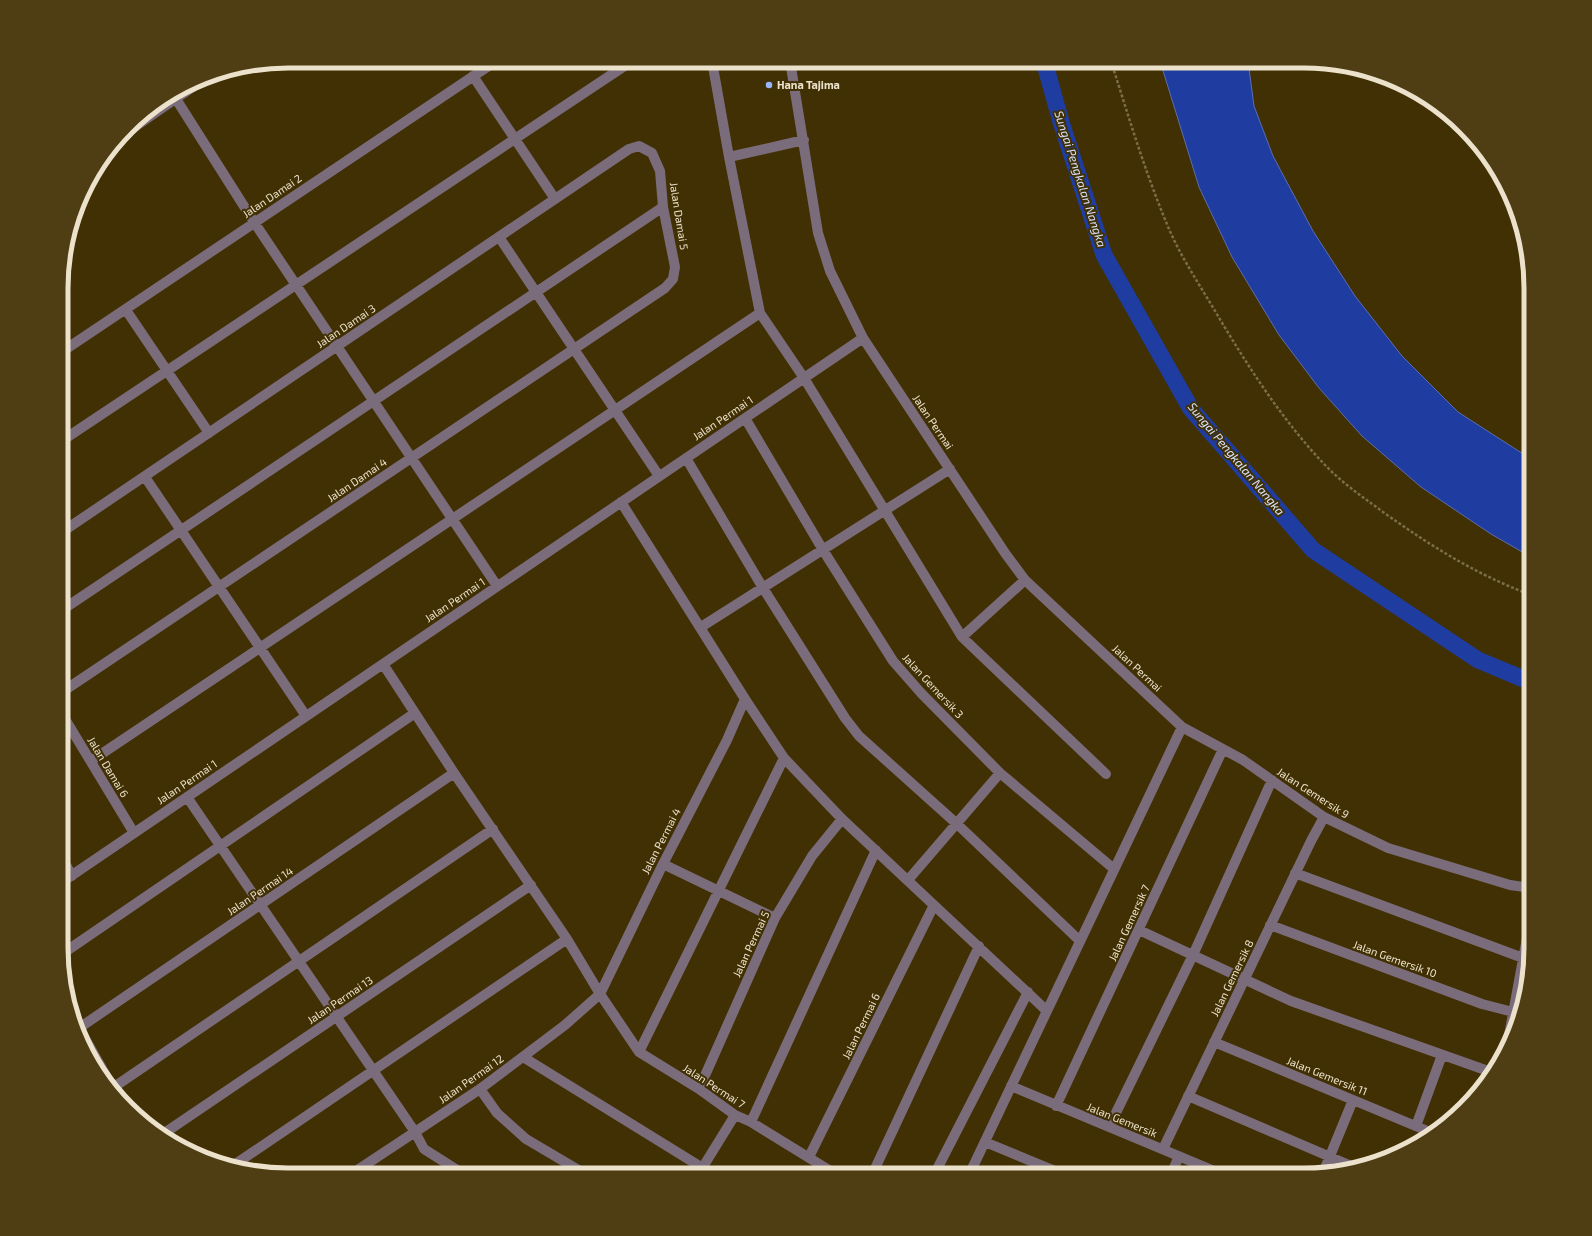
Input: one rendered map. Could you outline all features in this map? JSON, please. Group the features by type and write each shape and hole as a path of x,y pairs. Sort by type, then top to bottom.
{"street":[{"name":"Jalan Damai 2","path":"68,348 485,68"},
{"path":"68,437 622,68"},
{"path":"713,68 729,157 760,313 804,378 962,637 1106,774"},
{"name":"Jalan Permai","path":"791,68 818,233 830,272 862,338 1025,580 1182,726"},
{"path":"473,76 555,199"},
{"path":"150,117 180,96"},
{"path":"176,99 254,222 498,586"},
{"path":"729,157 804,140"},
{"name":"Jalan Damai 3","path":"68,525 145,477 629,149 638,146 646,149"},
{"name":"Jalan Damai 5","path":"646,149 652,153 660,171 663,207 675,266 673,279 665,288"},
{"path":"68,606 663,207"},
{"path":"499,237 660,476"},
{"name":"Jalan Damai 4","path":"68,688 665,288"},
{"path":"126,310 209,433"},
{"path":"91,761 760,313"},
{"name":"Jalan Permai 1","path":"68,878 862,338"},
{"name":"Jalan Gemersik 3","path":"745,418 823,550 893,661 921,694 1000,773 1114,869"},
{"path":"686,458 763,588 844,718 859,736 957,824 1080,941"},
{"path":"701,627 950,469"},
{"path":"145,477 306,716"},
{"path":"621,502 745,699 784,758 842,819 1047,1011"},
{"path":"962,637 1025,580"},
{"name":"Jalan Permai 7","path":"383,664 454,774 567,939 600,994 639,1052 699,1089 735,1115 751,1122 826,1168"},
{"name":"Jalan Permai 4","path":"600,994 745,699"},
{"path":"68,950 415,713"},
{"name":"Jalan Damai 6","path":"68,724 134,833"},
{"path":"972,1168 1182,726"},
{"name":"Jalan Gemersik 9","path":"1182,726 1243,760 1324,817 1388,848 1510,885 1524,887"},
{"name":"Jalan Gemersik 7","path":"1056,1106 1223,749"},
{"path":"639,1052 784,758"},
{"path":"908,880 1000,773"},
{"name":"Jalan Permai 14","path":"83,1026 454,774"},
{"path":"1109,1127 1193,955 1272,780"},
{"path":"187,797 415,1132 424,1149 454,1168"},
{"name":"Jalan Gemersik 8","path":"1163,1149 1295,873 1324,817"},
{"name":"Jalan Permai 5","path":"699,1089 775,918 812,856 842,819"},
{"path":"116,1086 493,829"},
{"path":"751,1122 876,850"},
{"path":"663,864 775,918"},
{"path":"68,869 72,876"},
{"path":"1295,873 1523,958"},
{"name":"Jalan Permai 13","path":"167,1131 531,885"},
{"name":"Jalan Permai 6","path":"809,1157 934,905"},
{"name":"Jalan Gemersik 10","path":"1270,926 1482,1004 1513,1012"},
{"path":"1139,930 1290,1001 1487,1070"},
{"path":"239,1163 567,939"},
{"path":"875,1168 979,946"},
{"path":"1512,1020 1524,952"},
{"path":"938,1168 1028,992"},
{"name":"Jalan Permai 12","path":"361,1168 480,1089 523,1058 565,1025 600,994"},
{"name":"Jalan Gemersik 11","path":"1214,1042 1427,1131"},
{"path":"1416,1126 1442,1055"},
{"path":"523,1058 696,1168"},
{"name":"Jalan Gemersik","path":"1011,1086 1207,1168"},
{"path":"480,1089 497,1114 526,1139 575,1168"},
{"path":"1188,1096 1347,1164"},
{"path":"1326,1167 1353,1100"},
{"path":"703,1168 735,1115"},
{"path":"985,1142 1048,1168"},
{"path":"1174,1168 1178,1156"}],"path":[{"path":"1113,68 1151,185 1170,231 1191,272 1239,352 1311,450 1327,467 1355,491 1432,547 1464,565 1524,592"}],"shaded area":[{"path":"1162,68 1249,68 1254,106 1273,156 1313,231 1355,296 1402,356 1458,412 1524,454 1524,553 1491,534 1421,487 1362,436 1319,388 1279,335 1232,257 1199,187"}],"waterway":[{"name":"Sungai Pengkalan Nangka","path":"1046,68 1061,122 1104,255 1191,409 1313,550 1478,660 1524,679"}],"place":[{"name":"Hana Tajima","path":"769,85"}]}
